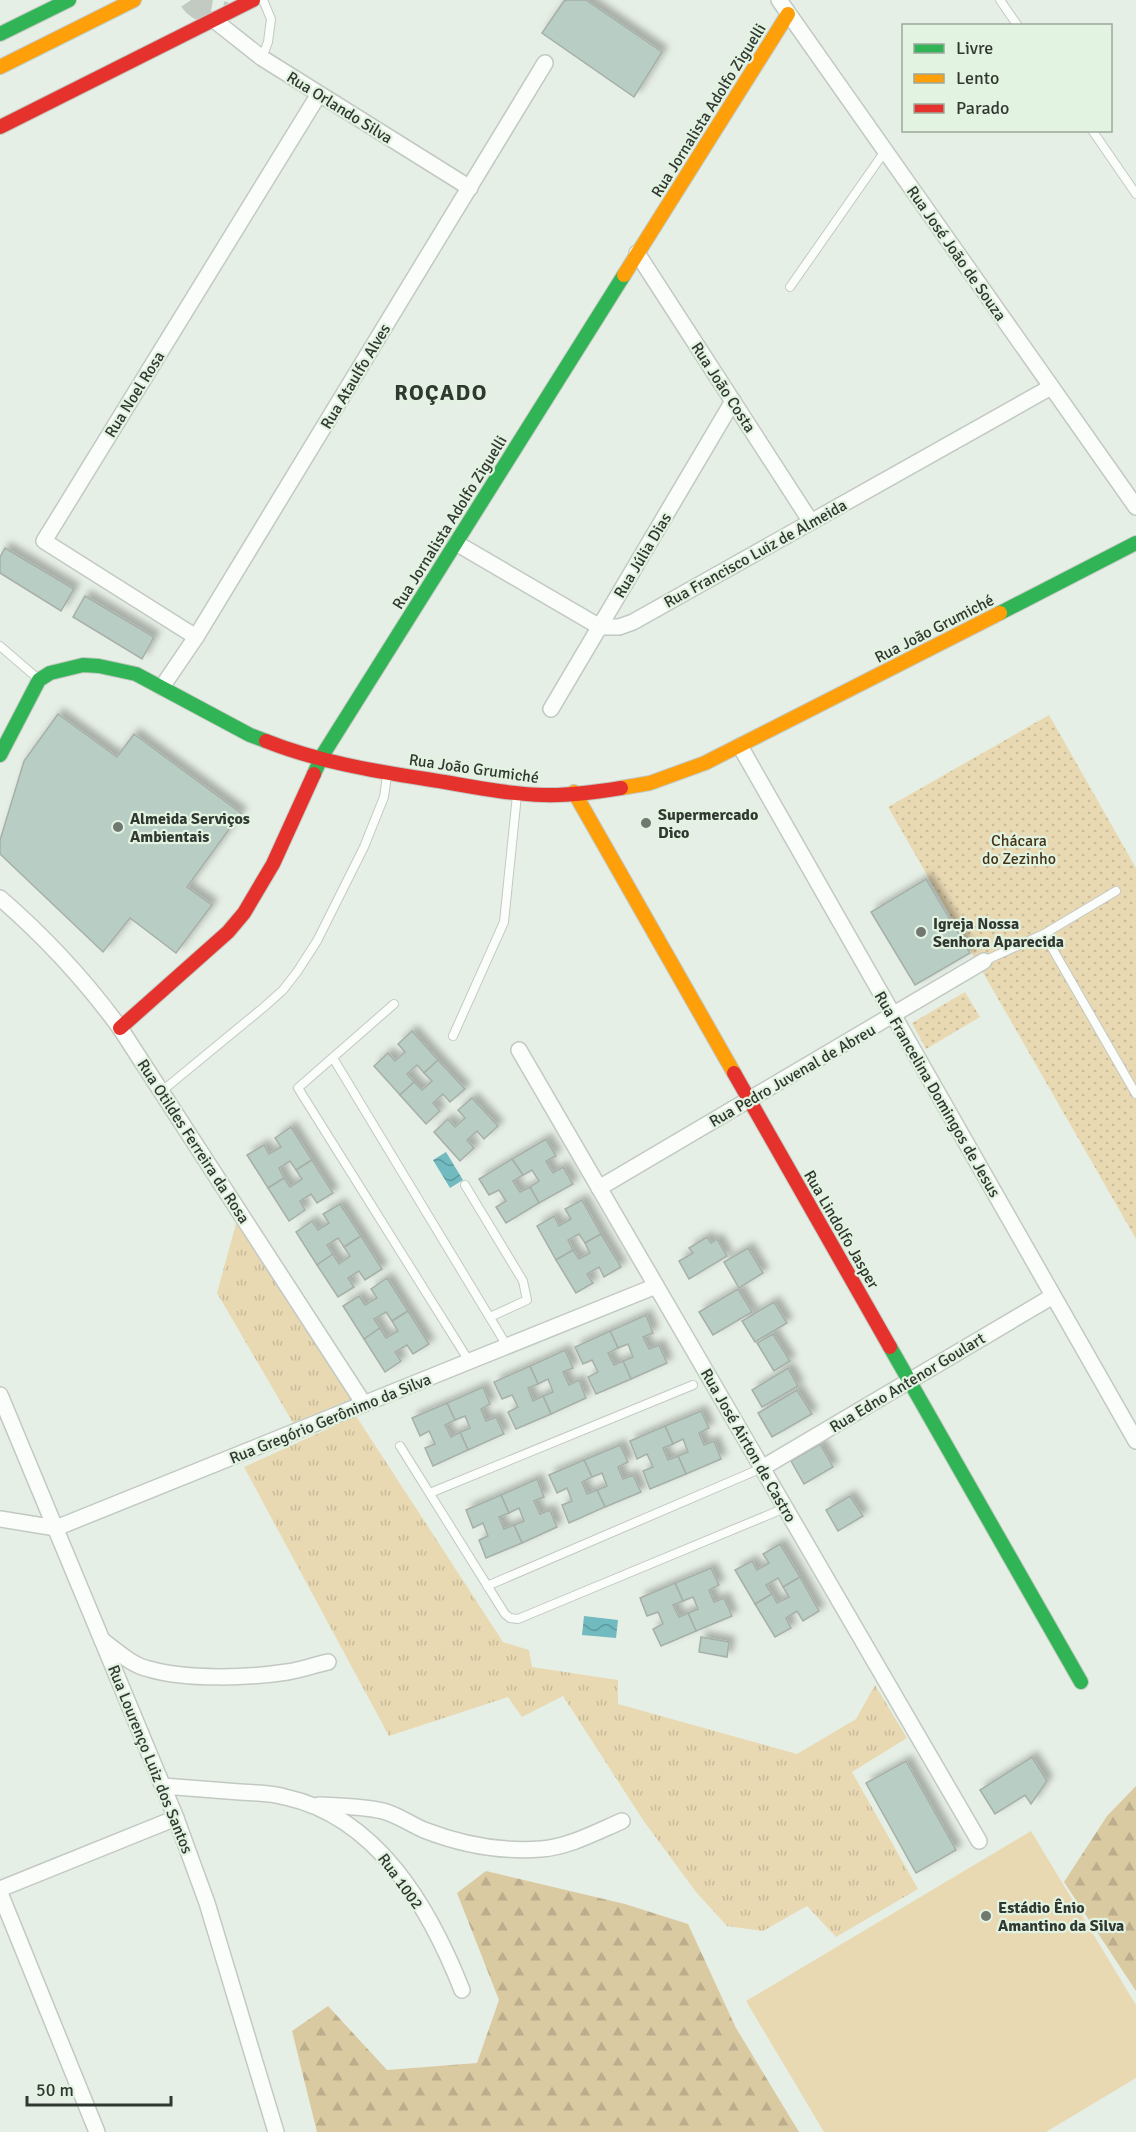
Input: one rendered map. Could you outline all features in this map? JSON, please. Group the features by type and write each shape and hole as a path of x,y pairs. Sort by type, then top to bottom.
{"main road":[{"path":"0,34 69,0"},
{"path":"0,67 134,0"},
{"path":"0,127 253,0"},
{"name":"Rua Jornalista Adolfo Ziguelli","path":"120,1028 228,932 244,912 273,864 322,756 788,14"},
{"name":"Rua João Grumiché","path":"39,680 50,672 83,665 136,674 250,735 288,750 322,756 387,773 517,793 545,795 596,792 650,783 694,767 740,746 1136,543"},
{"path":"0,755 39,680"},
{"name":"Rua Lindolfo Jasper","path":"574,792 1081,1682"}],"street":[{"name":"Rua José João de Souza","path":"778,0 1136,507"},
{"name":"Rua Orlando Silva","path":"214,20 262,58 470,188"},
{"name":"Rua Ataulfo Alves","path":"162,687 196,637 546,63"},
{"name":"Rua Noel Rosa","path":"196,637 44,541 319,94"},
{"name":"Rua João Costa","path":"637,253 811,522"},
{"name":"Rua Francisco Luiz de Almeida","path":"600,627 619,627 633,622 1051,387"},
{"name":"Rua Júlia Dias","path":"551,709 733,401"},
{"path":"456,543 600,627"},
{"name":"Rua Francelina Domingos de Jesus","path":"740,746 1136,1441"},
{"name":"Rua Otildes Ferreira da Rosa","path":"0,898 67,962 120,1028 364,1404"},
{"name":"Rua Pedro Juvenal de Abreu","path":"599,1188 984,962"},
{"name":"Rua José Airton de Castro","path":"519,1050 979,1841"},
{"name":"Rua Gregório Gerônimo da Silva","path":"56,1528 656,1286"},
{"name":"Rua Edno Antenor Goulart","path":"762,1468 1053,1296"},
{"name":"Rua Lourenço Luiz dos Santos","path":"0,1395 176,1818 210,1912 276,2132"},
{"path":"0,1519 56,1528"},
{"path":"102,1640 135,1664 176,1674 260,1675 289,1672 328,1662"},
{"name":"Rua 1002","path":"163,1786 284,1796 313,1805 349,1824 388,1859 410,1890 439,1938 462,1990"},
{"path":"313,1805 384,1811 421,1829 453,1840 507,1848 542,1849 573,1842 622,1821"},
{"path":"97,2132 0,1891 176,1818"}],"lane":[{"path":"262,58 268,42 271,19 263,0"},
{"path":"1000,0 1017,24"},
{"path":"1093,132 1136,194"},
{"path":"790,287 885,151"},
{"path":"0,646 39,680"},
{"path":"162,1091 264,1007 283,990 297,972 317,941 364,847 384,797 387,773"},
{"path":"453,1036 504,922 517,793"},
{"path":"984,962 1044,934 1116,891"},
{"path":"1044,934 1136,1094"},
{"path":"394,1004 298,1088 470,1361"},
{"path":"333,1058 507,1346"},
{"path":"465,1185 523,1281 527,1299 490,1317"},
{"path":"430,1493 693,1385"},
{"path":"400,1446 487,1586 510,1618 518,1618 785,1508"},
{"path":"487,1586 762,1468"}],"green space":[{"name":"Chácara do Zezinho","path":"1049,715 1136,868 1136,1239 888,807"},
{"path":"965,992 980,1017 926,1049 912,1023"},
{"path":"237,1220 352,1399 293,1423 217,1293"},
{"path":"356,1416 503,1642 529,1650 532,1667 618,1680 618,1704 797,1754 856,1719 875,1685 907,1738 852,1772 918,1889 836,1937 807,1906 763,1931 727,1926 696,1892 643,1820 563,1696 522,1717 508,1697 389,1736 244,1467"},
{"path":"1136,1786 1136,1991 1064,1882 1107,1816"},
{"name":"Estádio Ênio Amantino da Silva","path":"1031,1831 1136,2005 1136,2078 1046,2132 824,2132 746,2001"},
{"path":"486,1871 625,1904 688,1924 736,2028 799,2132 317,2132 292,2031 328,2006 387,2070 477,2063 499,2000 457,1893"}],"water":[{"path":"446,1152 463,1180 450,1188 433,1160"},
{"path":"584,1616 618,1620 616,1638 582,1635"}],"building":[{"path":"586,0 662,52 634,97 542,33 564,1"},
{"path":"5,548 74,589 61,611 0,573 0,557"},
{"path":"85,596 154,637 142,659 73,617"},
{"name":"Almeida Serviços Ambientais","path":"58,714 117,757 134,734 241,813 187,887 212,905 176,953 130,918 103,952 0,854 0,840 24,761"},
{"name":"Igreja Nossa Senhora Aparecida","path":"926,879 970,953 915,985 871,912"},
{"path":"412,1031 438,1060 424,1073 417,1065 407,1074 414,1082 400,1095 374,1066 388,1053 395,1061 405,1052 398,1044"},
{"path":"438,1060 465,1089 450,1102 443,1094 433,1103 440,1111 426,1124 400,1095 414,1082 422,1090 432,1081 424,1073"},
{"path":"472,1098 498,1126 484,1139 477,1131 467,1140 474,1148 460,1161 434,1132 448,1119 455,1127 465,1118 458,1110"},
{"path":"291,1127 312,1160 296,1170 290,1161 279,1168 284,1178 268,1188 247,1155 264,1145 269,1154 281,1147 275,1138"},
{"path":"546,1139 556,1156 546,1161 553,1173 563,1167 573,1184 539,1203 530,1187 539,1181 532,1170 523,1175 512,1159"},
{"path":"512,1159 523,1175 513,1181 520,1192 530,1187 539,1203 506,1223 496,1207 506,1201 499,1190 489,1195 479,1179"},
{"path":"312,1160 333,1193 317,1203 311,1194 300,1201 305,1210 289,1221 268,1188 284,1178 290,1187 302,1179 296,1170"},
{"path":"582,1200 601,1234 585,1243 579,1234 568,1240 573,1250 556,1260 537,1226 554,1216 559,1226 571,1219 565,1209"},
{"path":"340,1204 361,1236 344,1247 338,1238 327,1245 333,1254 317,1265 296,1232 312,1221 318,1230 329,1223 323,1214"},
{"path":"601,1234 621,1267 604,1277 599,1267 587,1274 593,1283 576,1293 556,1260 573,1250 579,1259 590,1253 585,1243"},
{"path":"361,1236 382,1269 365,1280 359,1271 348,1278 354,1287 338,1297 317,1265 333,1254 339,1264 350,1256 344,1247"},
{"path":"707,1237 711,1243 717,1239 727,1256 689,1279 679,1261 693,1253 689,1248"},
{"path":"748,1248 763,1273 739,1288 724,1262"},
{"path":"387,1278 408,1311 392,1321 386,1312 374,1319 380,1328 364,1339 343,1306 359,1296 365,1305 377,1298 371,1289"},
{"path":"738,1289 752,1312 713,1335 699,1312"},
{"path":"774,1302 787,1323 755,1342 742,1321"},
{"path":"408,1311 429,1344 413,1354 407,1345 395,1352 401,1361 385,1372 364,1339 380,1328 386,1338 398,1331 392,1321"},
{"path":"646,1315 653,1333 643,1337 649,1349 659,1345 667,1363 631,1379 623,1361 633,1357 628,1344 618,1348 610,1331"},
{"path":"610,1331 618,1348 608,1353 614,1365 623,1361 631,1379 596,1394 588,1377 598,1372 592,1360 583,1364 575,1347"},
{"path":"773,1334 790,1361 774,1371 757,1343"},
{"path":"565,1350 573,1368 563,1372 569,1385 579,1380 586,1398 551,1414 543,1396 553,1392 548,1379 538,1384 530,1366"},
{"path":"530,1366 538,1384 528,1388 533,1401 543,1396 551,1414 516,1429 508,1412 518,1407 512,1395 502,1399 494,1382"},
{"path":"788,1368 798,1386 762,1407 752,1390"},
{"path":"483,1387 490,1404 481,1409 486,1421 496,1417 504,1434 468,1450 460,1432 470,1428 465,1416 455,1420 447,1403"},
{"path":"797,1390 812,1414 772,1437 758,1413"},
{"path":"447,1403 455,1420 445,1425 451,1437 460,1432 468,1450 433,1466 425,1448 435,1444 429,1431 420,1436 412,1418"},
{"path":"701,1411 709,1428 699,1433 704,1445 714,1441 721,1459 686,1474 678,1456 688,1452 683,1439 673,1444 665,1426"},
{"path":"665,1426 673,1444 663,1448 668,1460 678,1456 686,1474 650,1489 643,1471 653,1467 647,1454 637,1459 630,1441"},
{"path":"820,1444 833,1467 804,1484 791,1461"},
{"path":"620,1445 628,1462 618,1467 623,1479 633,1475 641,1492 605,1507 597,1490 607,1486 602,1473 592,1477 584,1460"},
{"path":"584,1460 592,1477 582,1482 587,1494 597,1490 605,1507 569,1523 562,1505 572,1501 567,1488 557,1493 549,1475"},
{"path":"537,1479 544,1497 534,1501 540,1514 550,1510 557,1527 522,1543 514,1525 524,1521 519,1508 509,1513 501,1495"},
{"path":"501,1495 509,1513 499,1517 504,1529 514,1525 522,1543 486,1558 479,1540 488,1536 483,1523 473,1528 466,1510"},
{"path":"850,1496 863,1516 838,1531 826,1510"},
{"path":"780,1544 800,1577 783,1587 778,1578 766,1585 772,1594 755,1604 735,1570 752,1561 757,1570 769,1563 763,1554"},
{"path":"711,1568 719,1585 709,1590 714,1602 724,1598 732,1616 696,1631 688,1613 698,1609 693,1597 683,1601 675,1583"},
{"path":"800,1577 819,1611 803,1621 797,1611 786,1618 791,1628 775,1637 755,1604 772,1594 777,1603 789,1597 783,1587"},
{"path":"675,1583 683,1601 673,1605 679,1617 688,1613 696,1631 661,1646 653,1629 663,1624 658,1612 647,1616 640,1598"},
{"path":"701,1637 729,1642 727,1657 699,1652"},
{"path":"1032,1757 1047,1781 1031,1804 1025,1795 995,1814 980,1790"},
{"path":"906,1761 956,1850 916,1873 866,1783"}],"tunnel":[{"path":"191,0 202,10 227,14"}],"traffic: fast":[{"path":"0,34 69,0"},
{"path":"314,774 322,756 624,275"},
{"path":"1000,613 1136,543"},
{"path":"0,755 39,680 50,673 83,665 136,674 250,735 266,741"},
{"path":"890,1347 1081,1682"}],"traffic: slow":[{"path":"0,67 134,0"},
{"path":"624,275 788,14"},
{"path":"621,788 650,783 705,763 1000,613"},
{"path":"574,792 734,1073"}],"traffic: jam":[{"path":"0,127 253,0"},
{"path":"266,741 345,764 499,791 553,795 621,788"},
{"path":"120,1028 228,932 244,913 273,864 314,774"},
{"path":"734,1073 890,1347"}],"place":[{"name":"Supermercado Dico","path":"646,823"},
{"name":"Almeida Serviços Ambientais","path":"118,827"},
{"name":"Igreja Nossa Senhora Aparecida","path":"921,932"},
{"name":"Estádio Ênio Amantino da Silva","path":"986,1916"}],"district":[{"name":"ROÇADO","path":"441,392"}]}
